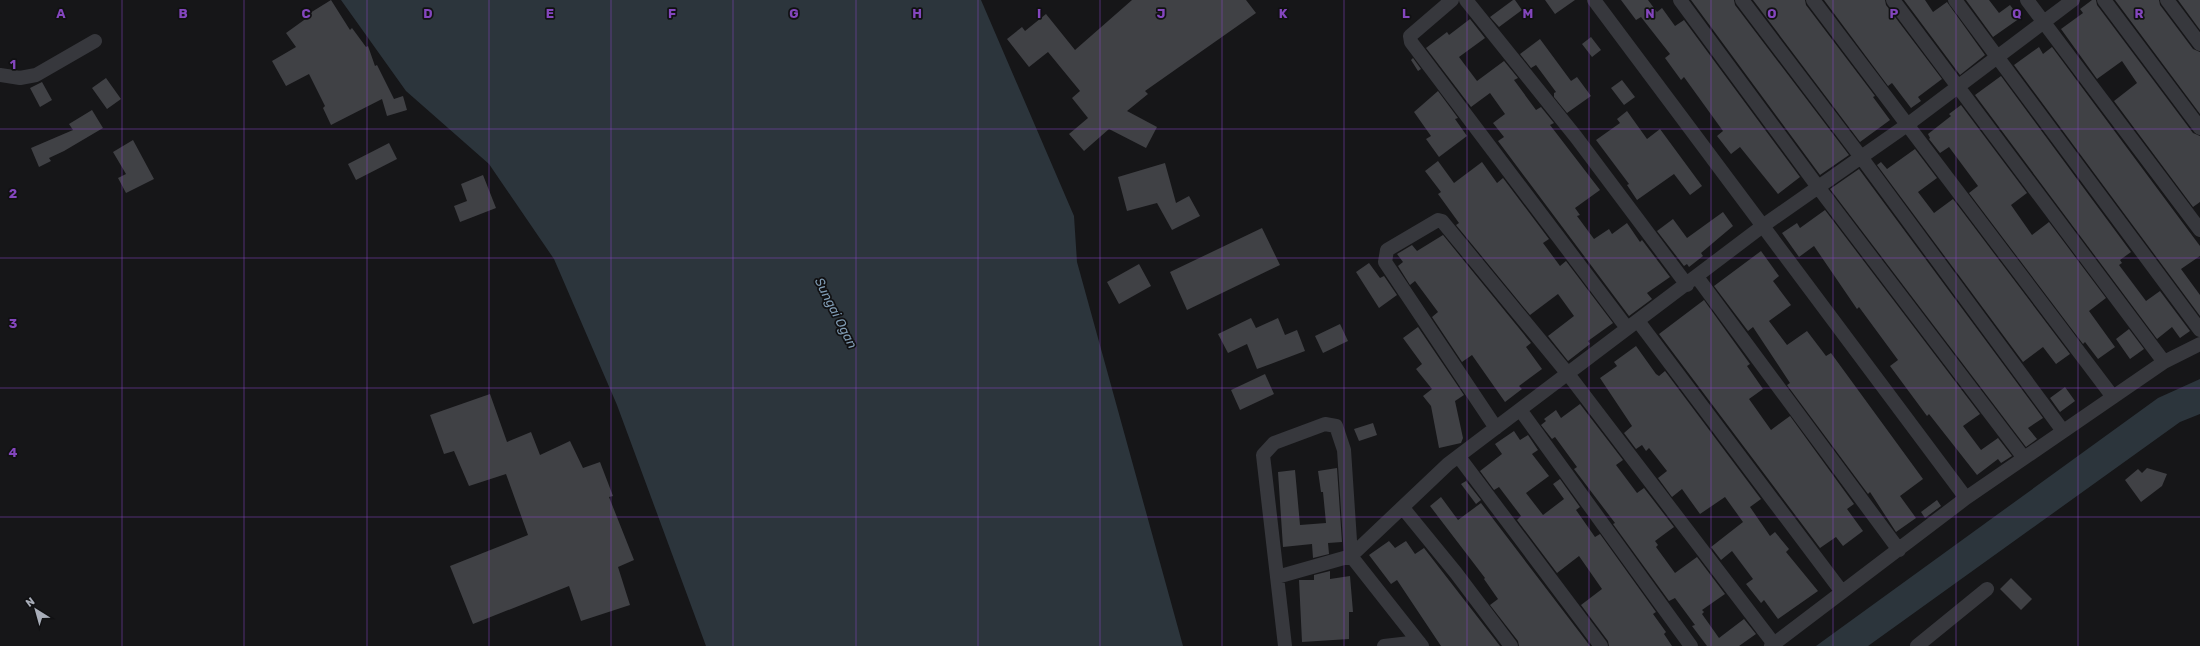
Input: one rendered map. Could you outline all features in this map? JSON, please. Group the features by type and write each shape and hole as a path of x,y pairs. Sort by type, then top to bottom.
{"street":[{"path":"1452,0 1410,36 1410,42 1842,592"},
{"path":"1466,0 1692,281 1899,550"},
{"path":"1594,0 1764,225 1966,498"},
{"path":"1680,0 1818,187 2024,458"},
{"path":"1742,0 2063,431"},
{"path":"1813,0 2112,397"},
{"path":"1893,0 2164,362"},
{"path":"1955,0 2200,330"},
{"path":"2027,0 2200,230"},
{"path":"1277,576 1351,556 1448,464 1521,411 1764,225 1907,125 2073,0"},
{"path":"2104,0 2200,128"},
{"path":"2167,0 2200,44"},
{"path":"3,76 27,78 36,75 95,41"},
{"path":"1496,428 1385,262 1386,250 1438,220 1442,221 1568,374 1772,645 1966,498 2164,362 2200,344"},
{"path":"1521,411 1691,646"},
{"path":"1285,646 1263,455 1274,443 1325,424 1336,426 1344,450 1351,556 1420,644"},
{"path":"1459,457 1601,646"},
{"path":"1403,508 1456,573 1511,646"},
{"path":"1917,646 1987,589"},
{"path":"1384,646 1420,644"}],"water":[{"name":"Sungai Ogan","path":"341,0 981,0 1074,216 1077,262 1183,646 706,646 617,405 554,259 489,164 406,91"},
{"path":"2200,379 2200,414 2180,422 1868,646 1816,646 2158,398"}],"building":[{"path":"331,0 350,30 352,28 366,47 368,46 375,66 377,65 394,99 403,96 407,110 387,116 382,99 331,125 323,108 325,106 309,74 286,86 272,61 296,47 286,33 311,15 310,13"},
{"path":"1132,0 1246,0 1256,13 1145,91 1148,94 1127,111 1157,127 1146,148 1109,129 1084,151 1069,134 1088,118 1072,98 1080,91 1048,52 1029,67 1007,39 1022,27 1025,31 1046,14 1075,50"},
{"path":"1515,0 1522,10 1499,27 1490,17"},
{"path":"1545,0 1575,0 1555,14"},
{"path":"1621,0 1648,0 1657,12 1662,8 1675,26 1684,20 1800,177 1778,194 1740,147 1731,154 1717,136 1723,131 1684,77 1681,80 1665,58 1670,54 1641,17 1636,20"},
{"path":"1691,0 1734,0 1735,5 1849,155 1820,175"},
{"path":"1753,0 1805,0 1806,5 1875,96 1873,97 1890,120 1860,142"},
{"path":"1824,0 1885,0 1886,5 1942,79 1918,97 1921,101 1911,108 1892,83 1888,86"},
{"path":"1904,0 1925,0 1933,12 1947,2 1985,55 1960,75"},
{"path":"1966,0 1989,0 1999,13 2010,5 2020,18 1993,37"},
{"path":"2092,0 2096,0 2097,5 2193,133 2200,136 2200,202 2193,207 2114,101 2137,83 2122,61 2097,79 2061,29 2083,13 2080,9"},
{"path":"2115,0 2159,0 2160,5 2193,49 2200,52 2200,114"},
{"path":"2178,0 2200,0 2200,30"},
{"path":"1470,19 1485,38 1459,57 1477,81 1504,61 1518,78 1514,80 1536,110 1541,107 1554,123 1550,125 1600,190 1575,208 1580,215 1577,216 1594,239 1609,229 1612,234 1627,223 1640,242 1642,240 1670,277 1647,293 1652,299 1629,316 1498,141 1504,137 1493,123 1505,114 1490,93 1471,107 1426,48 1447,32 1449,35"},
{"path":"1591,37 1601,50 1592,57 1582,44"},
{"path":"1540,39 1571,81 1577,77 1591,96 1567,113 1554,97 1554,93 1556,92 1536,65 1531,68 1520,54"},
{"path":"2039,47 2043,54 2052,47 2200,246 2200,256 2181,269 2200,295 2200,316 2014,65"},
{"path":"1413,58 1421,69 1418,71 1411,60"},
{"path":"2001,76 2131,252 2120,260 2122,263 2119,265 2146,301 2160,291 2190,331 2180,338 2172,327 2157,339 1975,95"},
{"path":"106,78 121,99 107,109 92,88"},
{"path":"1622,80 1635,97 1624,105 1611,88"},
{"path":"42,82 52,100 40,107 30,88"},
{"path":"1438,91 1458,118 1455,119 1467,136 1439,157 1426,139 1431,136 1414,112"},
{"path":"1961,105 2027,193 2011,205 2032,235 2049,222 2106,298 2089,311 2115,347 2098,359 2085,342 2083,344 1969,193 1978,186 1949,147 1940,153 1929,139 1928,134 1951,116 1949,114"},
{"path":"92,110 103,128 49,158 51,161 39,167 31,148 73,130 69,124"},
{"path":"1627,111 1647,139 1660,129 1702,186 1690,195 1674,174 1637,200 1627,185 1629,184 1596,140 1620,123 1617,119"},
{"path":"133,140 154,179 126,193 118,178 126,174 113,152"},
{"path":"389,143 397,159 356,180 348,164"},
{"path":"1915,149 1937,178 1918,192 1934,213 1953,199 2070,354 2056,364 2043,347 2023,362 1877,165 1881,162 1887,169"},
{"path":"1438,161 1454,183 1482,162 1497,183 1503,178 1549,239 1543,243 1560,266 1566,261 1613,323 1588,341 1590,344 1568,361 1548,336 1574,316 1558,294 1530,315 1456,225 1459,223 1438,194 1441,192 1425,171"},
{"path":"1165,163 1176,203 1189,196 1200,216 1172,230 1157,203 1127,211 1118,177"},
{"path":"1859,169 2043,418 2028,428 2037,439 2026,447 1830,189"},
{"path":"483,175 496,208 460,222 454,206 467,201 461,184"},
{"path":"1825,210 1980,414 1963,426 1981,450 1998,438 2012,456 2001,463 1998,459 1977,475 1929,414 1927,416 1890,366 1898,360 1859,307 1857,309 1814,246 1799,257 1782,233 1797,223 1800,228"},
{"path":"1723,212 1733,226 1701,253 1703,256 1689,267 1687,264 1684,266 1657,231 1673,219 1687,238"},
{"path":"1262,228 1280,265 1187,310 1170,272"},
{"path":"1443,235 1531,343 1526,347 1542,369 1519,386 1522,389 1505,402 1472,355 1462,362 1432,317 1438,312 1415,281 1410,285 1398,266 1403,262 1397,254 1412,245 1417,251"},
{"path":"1761,251 1779,276 1773,281 1791,305 1769,321 1787,345 1807,331 1826,356 1831,353 1923,479 1900,496 1916,518 1896,532 1870,492 1868,494 1787,385 1790,383 1753,327 1748,331 1714,286"},
{"path":"1369,263 1380,278 1384,276 1397,295 1379,308 1356,272"},
{"path":"1139,264 1151,286 1119,304 1107,282"},
{"path":"1704,300 1750,364 1747,366 1763,389 1749,399 1771,430 1790,416 1854,504 1847,509 1863,531 1843,546 1836,537 1820,548 1659,334"},
{"path":"1251,318 1256,328 1278,318 1285,335 1297,330 1305,351 1257,369 1247,344 1228,353 1218,334"},
{"path":"1340,324 1348,341 1323,353 1315,336"},
{"path":"1418,327 1464,395 1455,401 1463,438 1461,443 1439,448 1431,406 1423,396 1432,389 1416,369 1422,364 1403,338"},
{"path":"2129,329 2144,349 2130,359 2116,339"},
{"path":"1636,346 1656,374 1659,376 1665,371 1761,499 1750,507 1770,536 1775,532 1789,549 1786,552 1818,591 1778,619 1764,600 1761,603 1746,584 1753,579 1732,551 1721,560 1711,547 1743,522 1725,497 1700,514 1682,489 1672,497 1658,478 1667,471 1649,448 1646,451 1642,445 1636,449 1624,433 1632,426 1600,378 1617,366 1614,362"},
{"path":"1265,374 1274,394 1240,410 1231,390"},
{"path":"2065,387 2075,401 2060,412 2050,398"},
{"path":"490,394 507,442 531,432 540,455 570,441 583,468 600,462 613,496 609,497 634,560 618,567 630,605 581,621 569,586 473,624 450,566 528,535 506,474 469,486 454,451 444,454 430,415"},
{"path":"1580,404 1623,460 1616,465 1637,493 1644,488 1674,527 1655,541 1658,545 1656,547 1675,573 1697,557 1725,594 1702,610 1704,612 1702,614 1719,638 1744,619 1756,634 1739,646 1707,646 1692,626 1695,625 1675,598 1669,601 1613,524 1615,523 1574,469 1577,467 1555,437 1552,439 1541,425 1546,421 1544,419 1556,410 1561,418"},
{"path":"1373,423 1377,435 1359,441 1354,429"},
{"path":"1514,431 1520,440 1528,435 1538,450 1532,454 1549,476 1526,493 1543,515 1564,499 1553,484 1560,479 1580,507 1576,510 1595,537 1600,534 1656,612 1653,614 1666,632 1664,634 1672,646 1609,646 1608,641 1581,605 1602,589 1579,556 1557,573 1517,520 1521,516 1499,487 1494,490 1480,471 1502,454 1495,444"},
{"path":"1337,468 1342,542 1328,543 1329,554 1313,558 1312,544 1283,547 1278,472 1295,470 1300,525 1326,523 1323,492 1321,492 1318,471"},
{"path":"2147,468 2167,474 2162,486 2141,502 2125,480 2138,469 2142,473"},
{"path":"1466,481 1481,500 1476,504 1461,484"},
{"path":"1441,497 1458,520 1481,503 1590,646 1519,646 1518,641 1490,605 1498,599 1484,579 1485,578 1430,506"},
{"path":"1937,500 1941,506 1925,518 1921,512"},
{"path":"1389,541 1395,548 1406,541 1415,554 1424,548 1500,646 1441,646 1397,580 1391,584 1369,555"},
{"path":"1330,571 1330,579 1350,576 1353,612 1349,612 1349,639 1302,642 1299,580 1314,580 1314,575"},
{"path":"2011,578 2032,599 2021,610 2000,589"}]}
